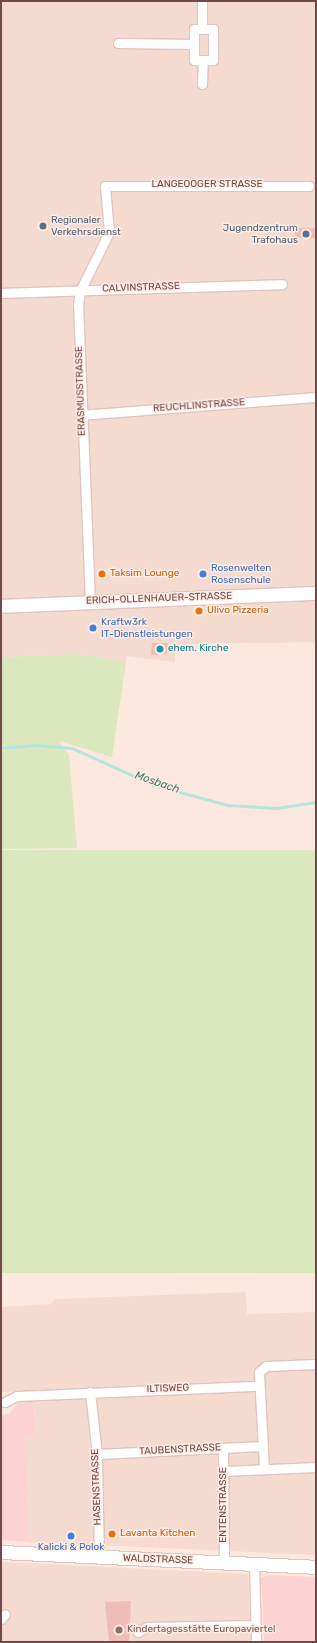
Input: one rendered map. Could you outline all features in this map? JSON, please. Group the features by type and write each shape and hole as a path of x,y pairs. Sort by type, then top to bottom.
{"street":[{"path":"202,1 202,29"},
{"path":"194,29 202,29 213,29 213,60 194,60 194,29"},
{"path":"118,43 194,44"},
{"path":"202,84 203,60"},
{"name":"LANGEOOGER STRASSE","path":"105,186 309,186"},
{"name":"ERASMUSSTRASSE","path":"90,602 81,415 80,291 109,232 105,186"},
{"name":"CALVINSTRASSE","path":"1,294 282,284"},
{"name":"REUCHLINSTRASSE","path":"81,415 316,397"},
{"name":"ERICH-OLLENHAUER-STRASSE","path":"1,606 316,593"},
{"path":"264,1469 259,1372 266,1366 316,1364"},
{"name":"ILTISWEG","path":"5,1402 18,1396 259,1386"},
{"name":"HASENSTRASSE","path":"90,1392 97,1454 99,1558"},
{"name":"TAUBENSTRASSE","path":"97,1454 263,1446"},
{"name":"ENTENSTRASSE","path":"223,1448 224,1562"},
{"path":"224,1472 316,1467"},
{"name":"WALDSTRASSE","path":"1,1552 99,1558 254,1563 316,1567"},
{"path":"254,1563 256,1642"},
{"path":"138,1632 147,1627 255,1625"}],"shaded area":[{"path":"1,1 316,1 316,642 175,644 175,662 127,656 126,662 77,654 1,657"},
{"path":"246,1292 247,1314 316,1312 316,1555 29,1542 25,1436 35,1434 34,1391 1,1392 1,1307 51,1304 55,1299"},
{"path":"34,1401 35,1435 25,1436 29,1542 1,1540 1,1415 9,1414 19,1402"},
{"path":"1,1562 248,1574 251,1642 1,1642"},
{"path":"268,1575 316,1577 316,1642 264,1642 261,1578"}],"green space":[{"path":"77,654 126,662 112,757 59,741 69,755 77,848 1,849 1,657"},
{"path":"1,850 316,850 316,1273 1,1273"}],"building":[{"name":"Jugendzentrum Trafohaus","path":"295,228 316,228 316,238 295,238"},
{"name":"ehem. Kirche","path":"152,643 168,643 167,654 151,655"},
{"name":"Kindertagesstätte Europaviertel","path":"131,1601 129,1642 109,1642 105,1602"}],"waterway":[{"name":"Mosbach","path":"1,748 37,745 72,748 154,785 228,805 276,808 316,802"}],"place":[{"name":"Regionaler Verkehrsdienst","path":"43,226"},
{"name":"Jugendzentrum Trafohaus","path":"306,234"},
{"name":"Taksim Lounge","path":"102,574"},
{"name":"Rosenwelten Rosenschule","path":"203,574"},
{"name":"Ulivo Pizzeria","path":"199,611"},
{"name":"Kraftw3rk IT-Dienstleistungen","path":"93,628"},
{"name":"ehem. Kirche","path":"160,649"},
{"name":"Lavanta Kitchen","path":"112,1534"},
{"name":"Kalicki & Polok","path":"71,1536"},
{"name":"Kindertagesstätte Europaviertel","path":"119,1630"}]}
